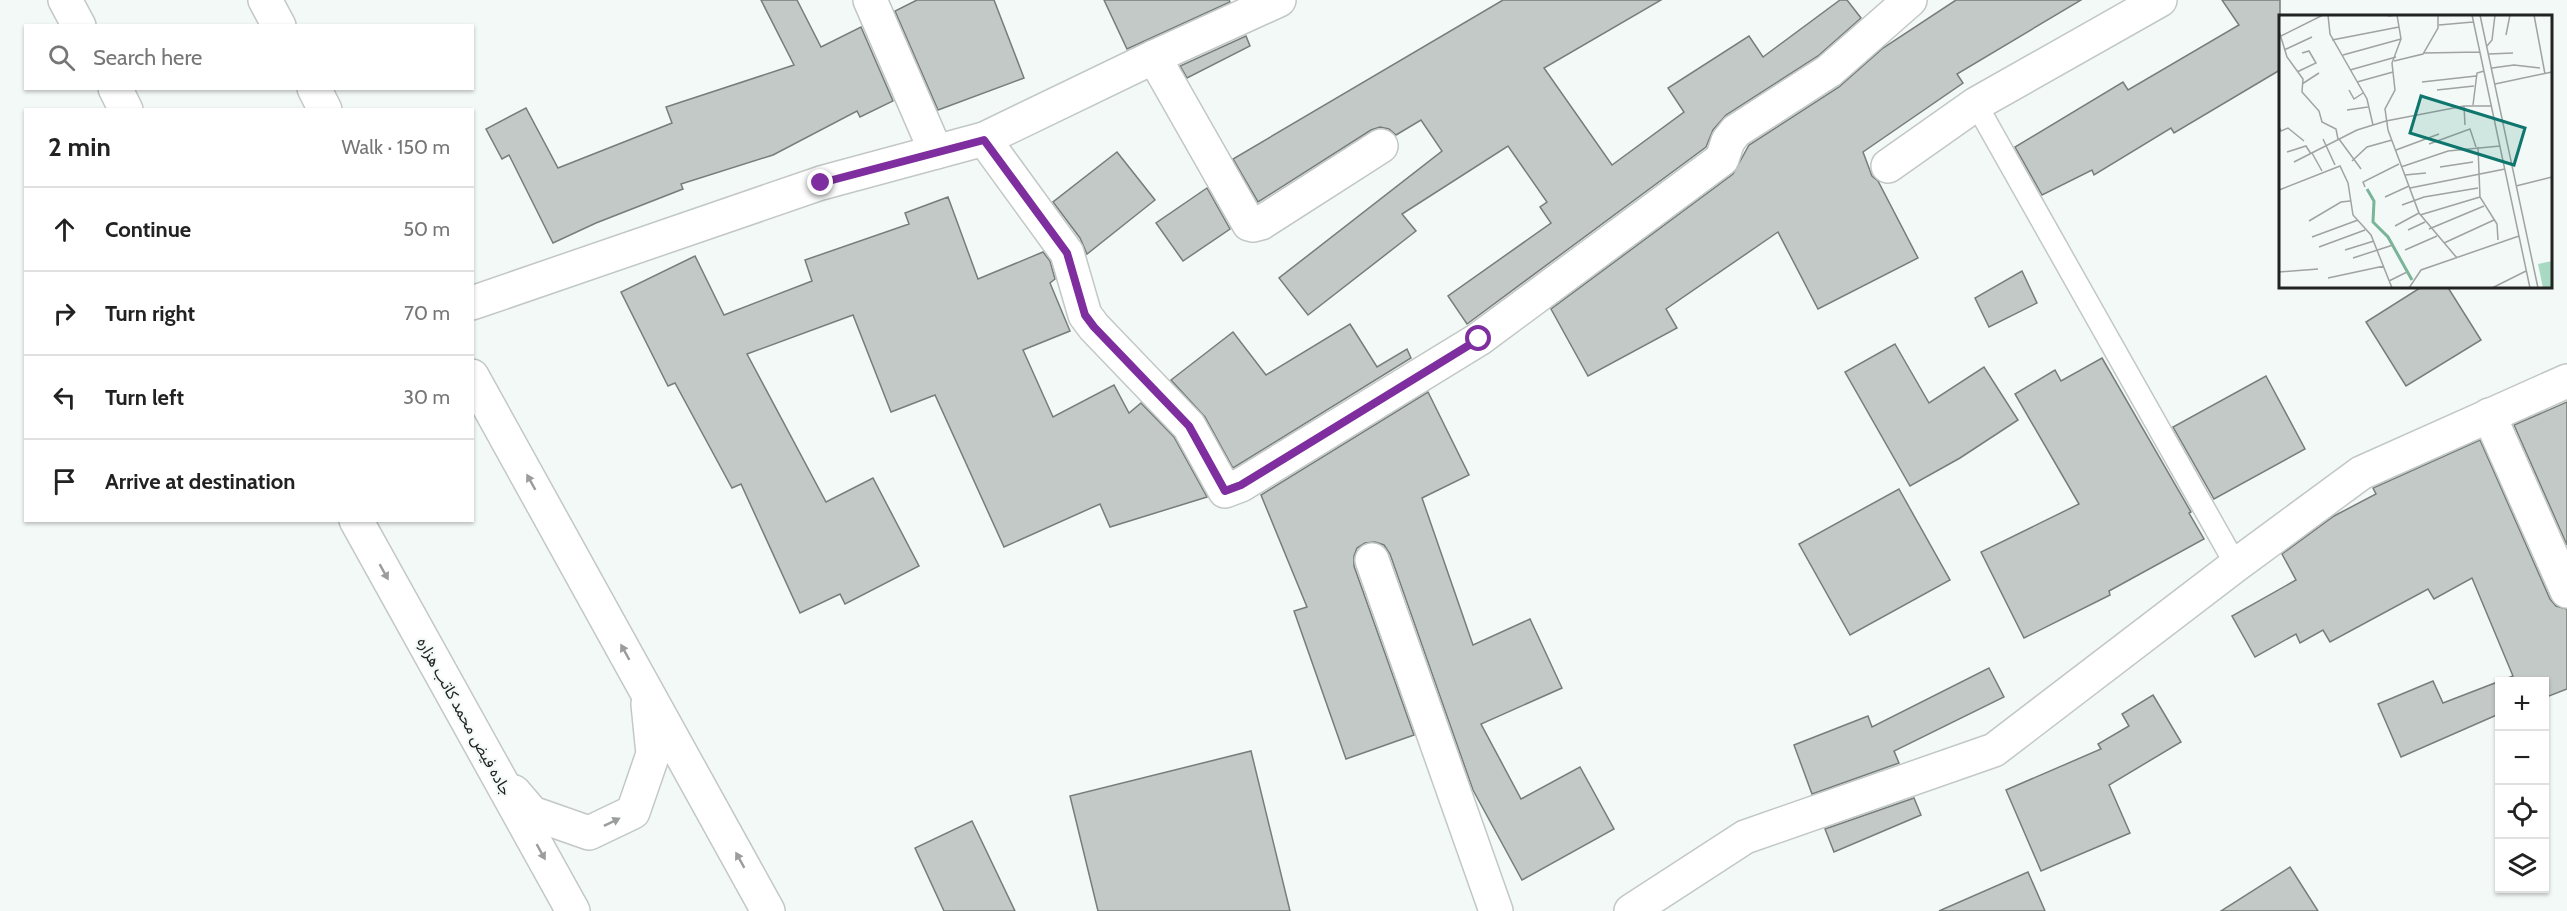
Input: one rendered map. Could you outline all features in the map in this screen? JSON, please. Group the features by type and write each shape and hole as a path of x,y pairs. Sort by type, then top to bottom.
{"street":[{"path":"65,0 78,24"},
{"path":"265,0 278,24"},
{"path":"870,0 936,152"},
{"path":"474,302 821,183 984,140 1154,57 1279,0"},
{"path":"984,140 1067,253 1085,315 1189,426 1225,491 1241,485 1479,339 1722,159 1728,141 1736,132 1829,71 1910,0"},
{"path":"1888,166 1976,104 2160,0"},
{"path":"1154,57 1248,224 1261,223 1381,146"},
{"path":"116,90 125,108"},
{"path":"315,90 325,108"},
{"path":"474,380 768,911"},
{"path":"1631,911 1745,837 1994,750 2236,565 2361,473 2567,381"},
{"path":"2489,415 2567,591"},
{"name":"جاده فیض محمد کاتب هزاره","path":"357,522 573,911"},
{"path":"1372,560 1496,911"},
{"path":"495,770 532,813 589,833 633,812 653,754 647,692"}],"lane":[{"path":"1976,104 2236,565"}],"building":[{"path":"761,0 797,0 821,47 861,27 893,101 860,117 857,111 773,155 681,184 683,189 596,223 553,243 509,155 502,159 486,129 526,108 558,168 672,123 666,107 794,65"},
{"path":"917,0 994,0 1024,78 938,110 895,11"},
{"path":"1104,0 1229,0 1230,2 1127,49"},
{"path":"1503,0 1661,0 1544,68 1612,165 1684,112 1668,88 1749,36 1763,57 1840,0 1847,0 1861,18 1818,56 1726,115 1713,130 1706,147 1467,324 1448,296 1551,223 1540,207 1547,202 1508,146 1402,214 1416,231 1308,315 1279,278 1442,151 1421,120 1396,135 1389,129 1380,127 1371,130 1258,202 1233,159"},
{"path":"1956,0 2081,0 1957,74 1963,83 1863,152 1872,176 1878,181 1918,258 1818,309 1778,232 1666,309 1677,328 1588,376 1551,309 1733,174 1749,145 1839,87 1883,48"},
{"path":"2222,0 2280,0 2279,71 2174,133 2171,128 2094,175 2092,170 2042,195 2015,147 2123,82 2128,90 2239,25"},
{"path":"1246,36 1250,46 1187,78 1180,66"},
{"path":"1117,152 1155,200 1087,254 1080,238 1053,202"},
{"path":"1207,188 1230,229 1183,261 1156,223"},
{"path":"948,197 978,279 1043,252 1050,261 1055,279 1050,283 1070,331 1023,350 1053,417 1114,385 1129,413 1141,403 1174,437 1207,497 1110,527 1100,504 1004,547 935,395 891,412 853,315 747,354 826,502 873,478 919,566 845,604 840,594 800,613 741,484 732,488 675,383 668,386 621,292 695,256 724,315 812,281 805,260 909,224 905,213"},
{"path":"2022,271 2037,303 1989,327 1975,298"},
{"path":"2420,288 2448,288 2481,340 2406,386 2366,322"},
{"path":"1350,324 1377,367 1407,349 1411,358 1233,468 1205,417 1171,380 1233,332 1266,375"},
{"path":"1895,344 1929,403 1984,367 2018,420 1960,458 1910,486 1845,372"},
{"path":"2102,358 2191,512 2189,513 2204,539 2109,591 2110,595 2024,638 1981,552 2079,504 2015,394 2055,370 2061,381"},
{"path":"2266,376 2305,449 2214,499 2173,427"},
{"path":"1428,392 1469,475 1422,498 1473,645 1530,619 1562,688 1481,724 1521,799 1580,767 1614,829 1522,880 1473,790 1390,554 1384,545 1375,542 1365,543 1357,548 1354,566 1414,735 1346,759 1294,611 1307,607 1261,495"},
{"path":"2567,402 2567,545 2514,425"},
{"path":"2480,440 2550,599 2556,606 2567,609 2567,689 2549,696 2549,677 2510,677 2513,676 2472,578 2434,599 2428,589 2330,642 2323,630 2300,643 2296,634 2255,657 2232,616 2296,580 2282,554 2334,516 2376,494 2373,488"},
{"path":"1899,489 1950,580 1850,635 1799,544"},
{"path":"1989,668 2004,697 1894,751 1899,763 1812,794 1794,745 1868,716 1872,727"},
{"path":"2433,681 2443,703 2495,683 2495,716 2401,757 2378,704"},
{"path":"2153,695 2181,742 2109,785 2130,833 2041,871 2006,790 2101,749 2098,744 2129,726 2122,714"},
{"path":"1251,751 1290,911 1098,911 1070,796"},
{"path":"1914,798 1921,815 1834,852 1825,829"},
{"path":"972,821 1015,911 944,911 915,848"},
{"path":"2290,867 2318,911 2221,911"},
{"path":"2028,872 2045,911 1939,911"}],"route":[{"path":"821,183 984,140 1067,253 1085,315 1189,426 1225,491 1241,485 1479,339"}]}
